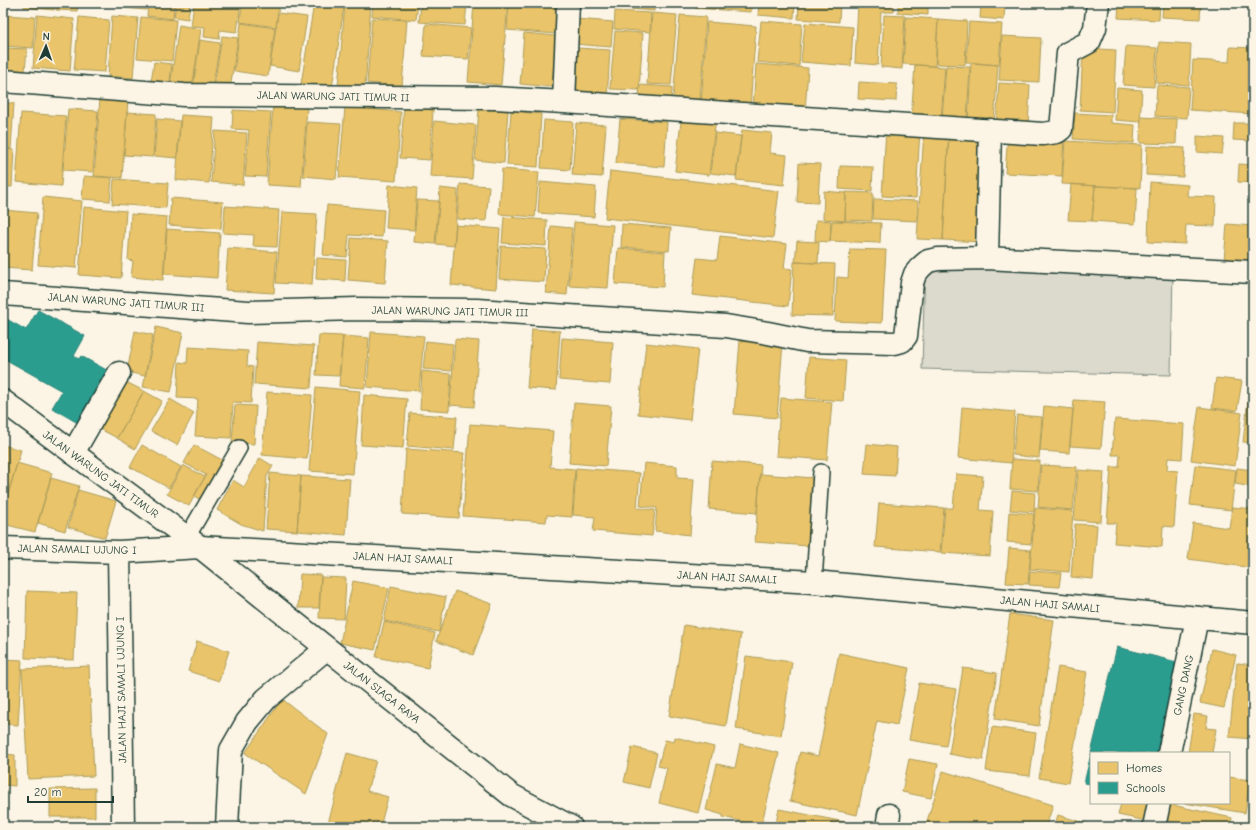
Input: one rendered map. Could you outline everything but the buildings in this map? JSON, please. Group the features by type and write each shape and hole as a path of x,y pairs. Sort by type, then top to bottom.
{"street":[{"path":"564,102 568,3"},
{"name":"JALAN WARUNG JATI TIMUR II","path":"3,81 184,95 495,98 1043,134 1057,132 1061,129 1068,53 1089,42 1095,28 1098,3"},
{"path":"990,130 987,258 1253,272"},
{"name":"JALAN WARUNG JATI TIMUR III","path":"3,294 248,312 357,309 477,310 726,326 768,332 807,341 895,343 902,340 906,336 912,283 915,274 921,266 928,261 938,259 987,258"},
{"path":"73,453 119,373"},
{"name":"JALAN WARUNG JATI TIMUR","path":"3,401 194,542"},
{"name":"JALAN SAMALI UJUNG I","path":"3,548 119,552 194,542"},
{"name":"JALAN HAJI SAMALI","path":"194,542 814,582 1253,623"},
{"name":"JALAN SIAGA RAYA","path":"194,542 326,649 511,795 572,827"},
{"name":"JALAN HAJI SAMALI UJUNG I","path":"119,552 123,827"},
{"name":"GANG DANG","path":"1169,752 1197,618"},
{"path":"227,827 232,750 247,722 266,699 326,649"},
{"path":"1154,827 1159,804"}],"lane":[{"path":"194,542 193,528 239,448"},
{"path":"814,582 821,472"}],"shaded area":[{"path":"925,264 1173,269 1171,375 922,369"}]}
